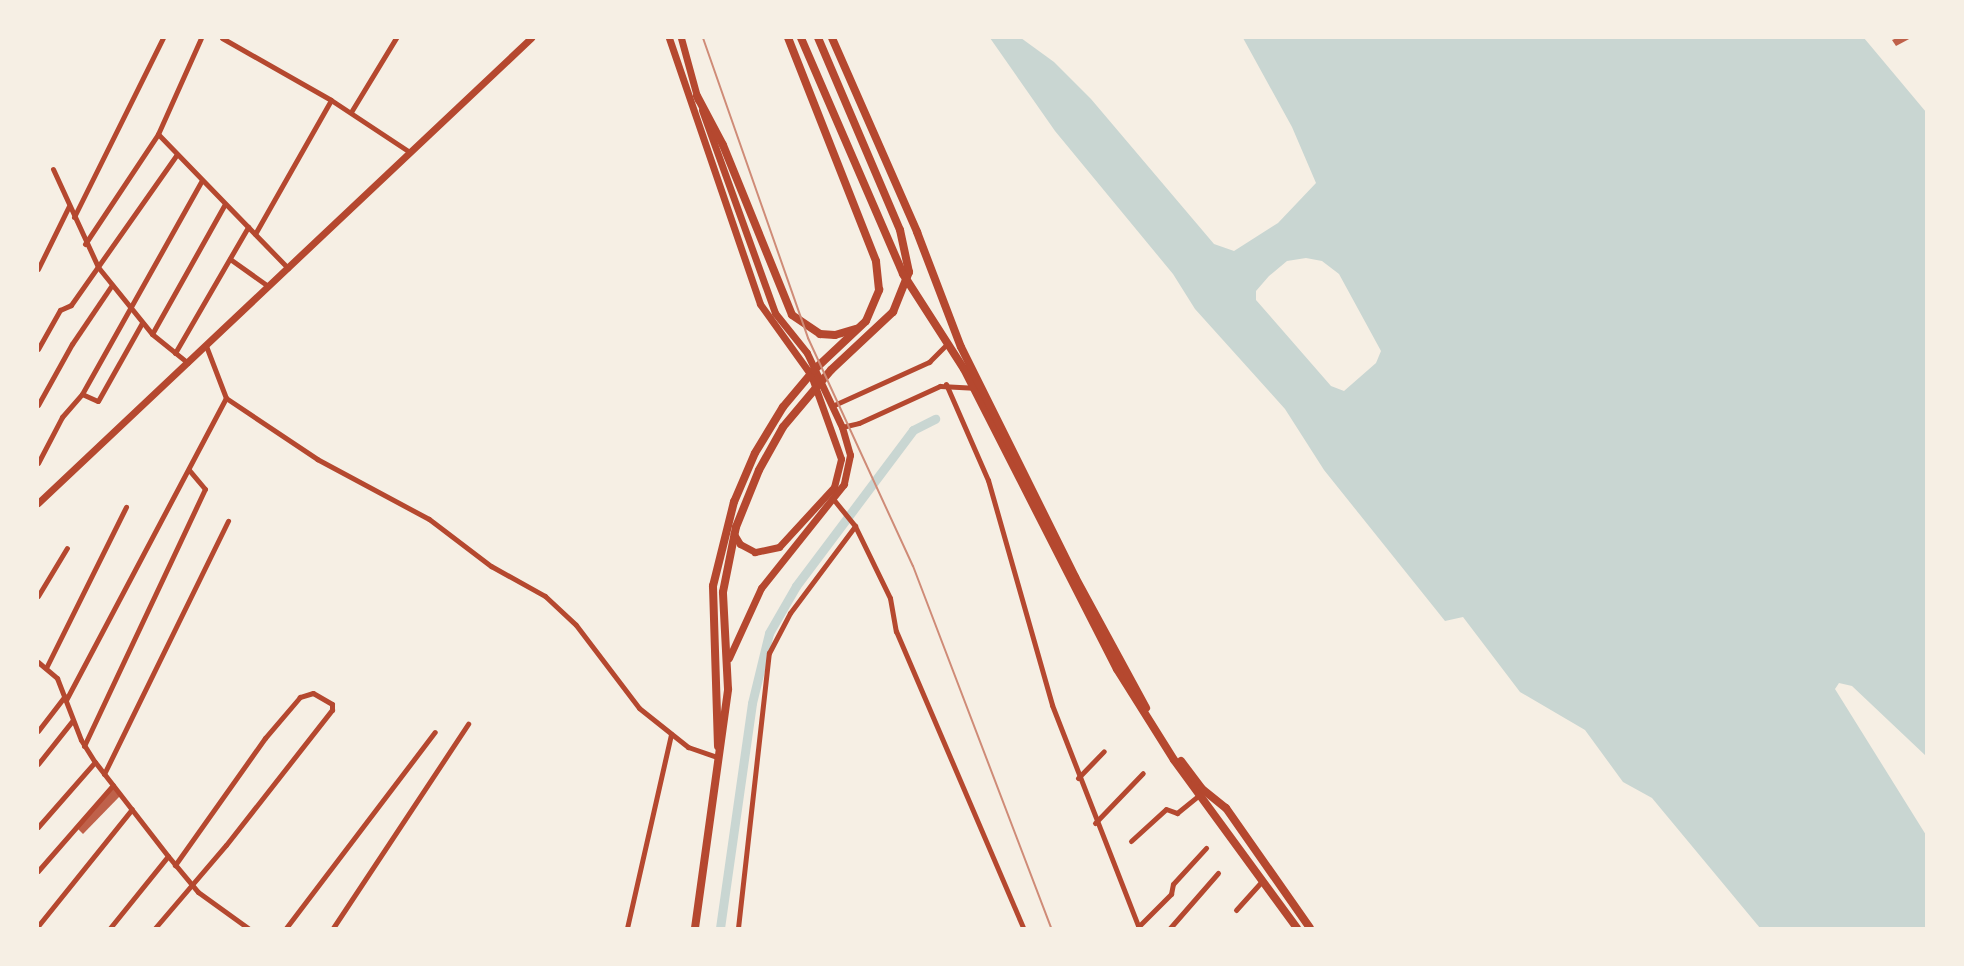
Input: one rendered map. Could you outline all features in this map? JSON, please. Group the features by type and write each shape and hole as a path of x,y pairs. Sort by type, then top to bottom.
{"highway":[{"path":"801,38 894,256 975,388 1123,681 1198,795 1297,928"},
{"path":"832,38 917,232 961,347 1119,661 1178,756 1201,788 1226,808 1310,928"}],"main road":[{"path":"695,928 718,747 712,601 716,562 740,485 774,422 808,376 860,327 875,307 879,290 876,261 788,38"},
{"path":"718,747 723,734 729,658 723,592 734,534 752,484 783,427 831,370 894,312 909,272 900,230 818,38"},
{"path":"697,96 723,145 785,300 796,320 813,331 835,334 860,327"}],"street":[{"path":"74,217 163,38"},
{"path":"86,244 158,134 201,38"},
{"path":"222,38 351,112 408,151"},
{"path":"351,112 396,38"},
{"path":"38,503 288,268 408,151 531,38"},
{"path":"669,38 760,303 811,375 841,459 834,487 776,549 761,553 750,550 734,534"},
{"path":"681,38 697,96 775,313 807,353 842,427 850,462 844,484 834,500 761,588 729,658"},
{"path":"255,234 331,100"},
{"path":"158,134 288,268"},
{"path":"38,349 60,310 71,305 177,154"},
{"path":"53,169 98,267 152,334 188,363"},
{"path":"38,463 62,417 82,394 202,180"},
{"path":"152,334 225,204"},
{"path":"38,269 69,206"},
{"path":"176,353 248,227"},
{"path":"230,259 268,286"},
{"path":"38,405 72,344 112,285"},
{"path":"82,394 98,401 142,323"},
{"path":"832,406 935,358 947,344"},
{"path":"206,346 226,398 310,455 429,519 491,566 545,596 576,625 639,708 688,747 717,757"},
{"path":"842,427 864,421 946,384 975,388"},
{"path":"946,384 991,489 1044,681 1095,823 1138,928 1171,894 1173,884 1206,848"},
{"path":"38,731 65,698 226,398"},
{"path":"84,746 204,489 189,470"},
{"path":"834,500 855,526 890,598 895,627 1023,928"},
{"path":"126,507 41,667 57,678 84,746 94,762 175,865 192,886 248,928"},
{"path":"104,774 228,521"},
{"path":"738,928 769,653 790,613 855,526"},
{"path":"38,596 67,548"},
{"path":"155,928 192,886 332,710 332,704 313,693 300,697 265,738 175,865"},
{"path":"38,764 73,720"},
{"path":"333,928 468,724"},
{"path":"286,928 435,732"},
{"path":"627,928 671,734"},
{"path":"1078,778 1104,751"},
{"path":"38,827 94,762"},
{"path":"1095,823 1143,773"},
{"path":"38,871 113,785"},
{"path":"1131,841 1165,809 1176,813 1198,795"},
{"path":"38,926 132,809"},
{"path":"110,928 168,856"},
{"path":"1170,928 1218,873"},
{"path":"1236,910 1262,881"}],"shaded area":[{"path":"990,38 1021,38 1054,62 1091,99 1214,244 1234,251 1278,223 1316,183 1292,127 1243,38 1864,38 1926,112 1926,756 1852,686 1839,683 1835,689 1926,835 1926,928 1760,928 1652,798 1623,782 1585,730 1520,692 1463,617 1445,621 1324,470 1285,409 1195,309 1173,274 1055,131","holes":["1306,258 1322,261 1339,274 1381,351 1376,363 1344,391 1331,386 1256,300 1256,291 1287,261"]}],"building":[{"path":"1911,38 1896,46 1892,40"},
{"path":"113,787 120,796 83,834 77,828"}],"waterway":[{"path":"720,928 752,703 769,633 796,586 913,430 935,419"}],"railway":[{"path":"703,38 808,338 913,566 1051,928"}]}
